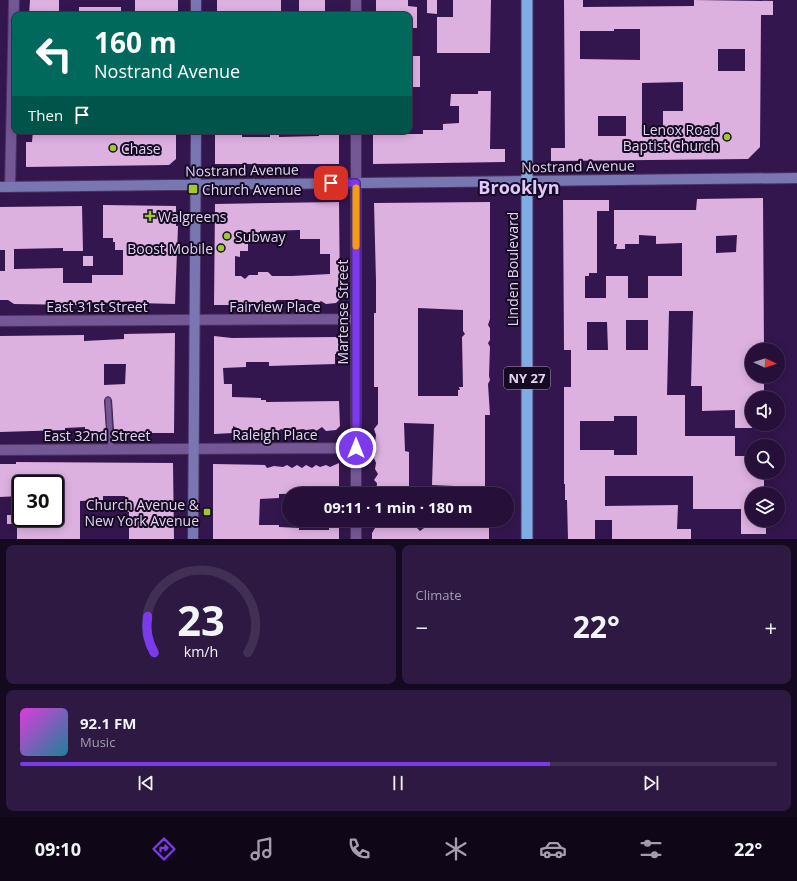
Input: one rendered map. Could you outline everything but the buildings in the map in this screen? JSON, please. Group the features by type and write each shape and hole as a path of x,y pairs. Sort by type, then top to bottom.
{"highway":[{"name":"Linden Boulevard","path":"527,0 527,539"}],"main road":[{"path":"196,0 196,12"},
{"path":"193,539 196,134"},
{"name":"Nostrand Avenue","path":"5,187 797,178"}],"street":[{"path":"13,12 14,0"},
{"path":"356,0 356,12"},
{"path":"5,187 12,42"},
{"name":"Martense Street","path":"356,134 356,487"},
{"name":"Fairview Place","path":"195,320 356,319"},
{"name":"East 31st Street","path":"0,321 195,320"},
{"name":"Raleigh Place","path":"194,448 356,448"},
{"name":"East 32nd Street","path":"0,450 194,448"},
{"path":"356,527 356,539"}],"lane":[{"path":"108,400 111,449"}],"slow traffic":[{"path":"356,188 356,246"}],"place":[{"name":"Lenox Road Baptist Church","path":"727,137"},
{"name":"Chase","path":"113,148"},
{"name":"Church Avenue","path":"193,189"},
{"name":"Walgreens","path":"150,216"},
{"name":"Subway","path":"227,236"},
{"name":"Boost Mobile","path":"221,248"},
{"name":"Church Avenue & New York Avenue","path":"207,512"}],"district":[{"name":"Brooklyn","path":"519,187"}],"route":[{"path":"331,183 356,183 356,448"}]}
